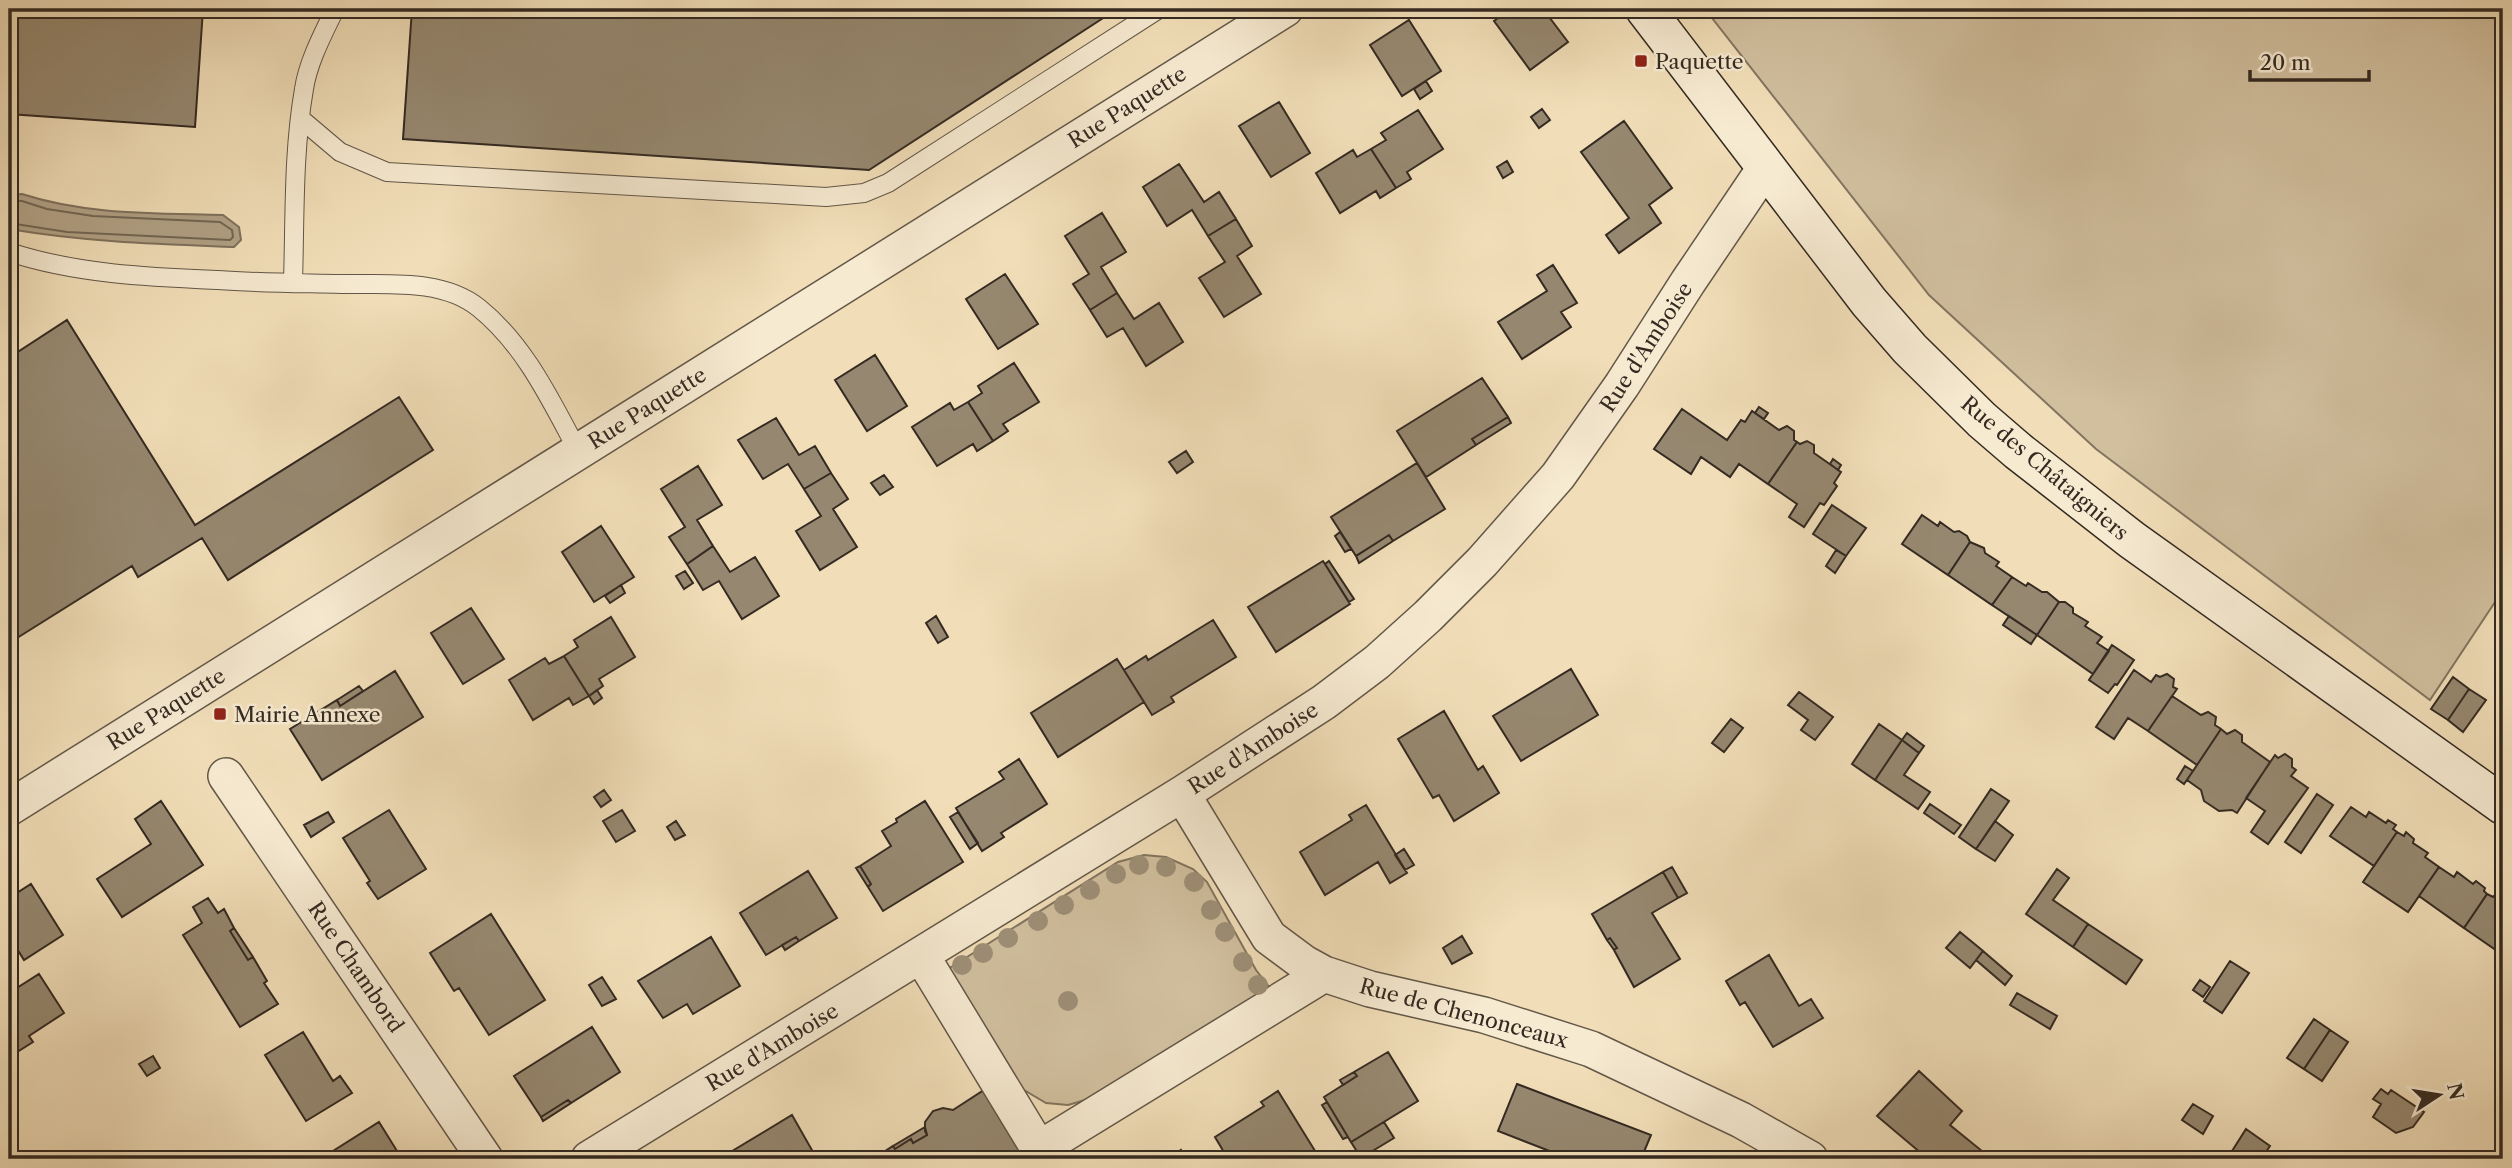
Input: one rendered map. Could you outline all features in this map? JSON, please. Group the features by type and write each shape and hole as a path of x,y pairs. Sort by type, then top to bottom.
{"street":[{"name":"Rue des Châtaigniers","path":"1645,9 1765,168 1896,334 1982,420 2132,540 2503,805"},
{"name":"Rue Paquette","path":"9,808 578,452 1271,11"},
{"name":"Rue d'Amboise","path":"589,1159 1182,793 1324,702 1377,662 1428,616 1500,543 1583,444 1765,168"},
{"name":"Rue Chambord","path":"226,776 485,1159"},
{"name":"Rue de Chenonceaux","path":"1182,793 1269,937 1289,953 1324,974 1370,989 1504,1020 1578,1044 1653,1076 1756,1127 1810,1159"},
{"path":"921,955 1042,1154 1324,974"}],"lane":[{"path":"293,282 297,145 304,87 335,9"},
{"path":"301,119 340,152 387,172 826,197 864,193 888,183 1159,9"},
{"path":"9,252 35,261 78,270 219,281 416,286 453,293 478,307 498,326 534,370 578,452"}],"shaded area":[{"path":"1705,9 2503,9 2503,590 2430,700 2096,449 1929,295"},
{"path":"1144,855 1166,857 1193,869 1207,882 1256,970 1270,988 1092,1098 1068,1105 1046,1103 1019,1087 948,969 1118,862"}],"water":[{"path":"22,194 96,209 223,215 239,227 241,240 234,247 177,245 94,240 9,229 9,195"}],"building":[{"path":"10,9 203,9 195,127 9,114"},
{"path":"412,9 1117,9 869,170 403,139"},
{"path":"1511,9 1543,9 1568,42 1530,70 1494,21"},
{"path":"1409,20 1441,71 1402,96 1370,45"},
{"path":"1426,81 1432,91 1420,99 1414,89"},
{"path":"1279,102 1310,153 1271,177 1239,126"},
{"path":"1542,109 1550,120 1539,128 1531,117"},
{"path":"1418,110 1443,149 1407,172 1411,179 1396,188 1371,149 1386,140 1381,133"},
{"path":"1624,121 1672,188 1649,205 1661,223 1619,253 1606,235 1629,218 1581,152"},
{"path":"1371,149 1396,188 1380,198 1376,191 1340,213 1316,173 1353,150 1357,157"},
{"path":"1507,161 1513,172 1503,178 1497,167"},
{"path":"1179,164 1204,202 1219,192 1236,219 1208,236 1192,210 1167,226 1143,187"},
{"path":"1102,213 1126,252 1101,267 1117,293 1090,310 1073,284 1089,274 1065,236"},
{"path":"1236,219 1252,246 1237,256 1261,294 1224,317 1199,278 1225,262 1208,236"},
{"path":"1553,265 1577,303 1561,312 1571,327 1522,359 1498,322 1547,291 1537,275"},
{"path":"1005,274 1038,324 998,349 966,299"},
{"path":"1117,293 1134,319 1159,303 1183,342 1146,366 1123,328 1107,337 1090,310"},
{"path":"67,320 195,525 399,397 433,450 228,580 202,538 138,577 132,566 9,643 9,341 16,353"},
{"path":"875,355 907,406 867,431 835,380"},
{"path":"1014,363 1039,402 1003,424 1008,431 993,441 968,402 982,393 978,386"},
{"path":"1482,378 1508,417 1472,439 1476,445 1426,477 1397,431"},
{"path":"968,402 993,441 977,451 973,444 937,466 912,427 950,403 954,410"},
{"path":"1759,407 1768,413 1764,419 1755,413"},
{"path":"1682,409 1727,440 1741,420 1745,422 1752,411 1779,430 1787,426 1794,431 1794,440 1797,442 1768,484 1739,464 1730,477 1701,457 1691,474 1654,449"},
{"path":"1508,417 1511,423 1476,445 1472,439"},
{"path":"776,418 799,455 815,446 831,473 804,489 788,464 763,479 738,440"},
{"path":"1807,441 1814,445 1814,453 1841,472 1834,483 1837,486 1824,505 1820,503 1804,527 1789,517 1797,504 1768,484 1797,442 1800,444"},
{"path":"1186,451 1193,462 1177,473 1169,462"},
{"path":"1833,459 1841,465 1838,470 1830,464"},
{"path":"1417,463 1445,509 1393,541 1389,535 1356,556 1331,517"},
{"path":"698,466 722,505 697,520 713,546 687,564 669,537 685,527 661,489"},
{"path":"831,473 848,499 833,509 857,547 820,570 796,531 821,516 804,489"},
{"path":"884,475 893,487 880,495 871,483"},
{"path":"1832,505 1866,528 1846,556 1813,534"},
{"path":"1922,515 1938,526 1940,522 1954,532 1959,531 1967,536 1970,542 1948,575 1902,544"},
{"path":"601,526 634,577 594,602 562,552"},
{"path":"1340,532 1351,549 1345,552 1335,536"},
{"path":"1389,535 1393,541 1359,563 1356,556"},
{"path":"1970,542 1984,548 1985,553 1999,562 1996,566 2012,577 1992,605 1948,575"},
{"path":"713,546 730,572 755,557 779,596 742,619 719,581 703,590 687,564"},
{"path":"1836,550 1846,556 1835,573 1826,566"},
{"path":"1323,561 1350,604 1276,652 1248,607"},
{"path":"1329,561 1354,599 1349,602 1325,564"},
{"path":"685,571 693,583 684,589 676,576"},
{"path":"2012,577 2026,586 2028,583 2042,592 2047,592 2059,602 2037,635 1992,605"},
{"path":"621,585 625,593 610,603 605,596"},
{"path":"2059,602 2065,602 2073,608 2073,613 2088,622 2085,626 2102,637 2097,643 2109,651 2093,674 2037,635"},
{"path":"471,608 504,659 463,684 431,633"},
{"path":"936,616 948,637 938,643 926,623"},
{"path":"2009,616 2037,635 2031,644 2003,625"},
{"path":"611,617 635,657 599,679 603,686 589,696 564,656 578,647 574,640"},
{"path":"1213,620 1236,657 1171,697 1174,702 1152,715 1124,670 1146,656 1148,660"},
{"path":"2112,645 2134,660 2117,685 2108,693 2089,680"},
{"path":"564,656 589,696 573,705 569,698 533,720 509,680 545,658 549,664"},
{"path":"1117,659 1144,702 1058,757 1031,713"},
{"path":"1571,669 1598,715 1521,761 1493,716"},
{"path":"2134,670 2151,682 2156,675 2160,677 2167,674 2174,679 2173,687 2177,689 2148,731 2128,718 2114,739 2096,727"},
{"path":"395,671 423,717 322,780 290,729 337,700 340,706"},
{"path":"2453,677 2469,689 2448,720 2431,709"},
{"path":"359,686 363,691 340,706 337,700"},
{"path":"2469,689 2486,700 2463,732 2448,720"},
{"path":"597,690 602,698 594,704 589,696"},
{"path":"1799,692 1833,717 1815,740 1801,730 1808,720 1788,705"},
{"path":"2172,696 2201,715 2208,712 2216,717 2215,725 2221,729 2197,765 2148,731"},
{"path":"1444,711 1478,770 1483,766 1499,793 1454,821 1439,795 1433,798 1398,739"},
{"path":"1731,719 1743,728 1724,752 1712,743"},
{"path":"1879,724 1902,740 1875,780 1852,764"},
{"path":"2221,729 2227,734 2235,730 2242,735 2242,742 2270,762 2237,813 2232,810 2219,811 2204,801 2201,790 2187,780"},
{"path":"1907,733 1924,746 1919,753 1902,740"},
{"path":"1902,740 1919,753 1904,775 1930,792 1918,809 1875,780"},
{"path":"2285,754 2292,759 2292,767 2296,770 2291,776 2308,788 2268,844 2251,832 2265,811 2246,798 2275,755 2278,758"},
{"path":"1019,759 1047,804 1001,833 1004,837 982,851 956,808 1004,779 999,772"},
{"path":"2185,766 2193,771 2184,784 2177,779"},
{"path":"1991,789 2009,801 1976,849 1959,837"},
{"path":"604,790 611,800 601,807 594,797"},
{"path":"2317,794 2333,805 2301,853 2285,842"},
{"path":"161,801 203,865 122,917 97,879 151,844 135,819"},
{"path":"925,801 963,862 883,911 868,887 871,884 860,866 891,846 882,831"},
{"path":"1930,804 1961,825 1954,834 1924,813"},
{"path":"1366,805 1407,873 1390,883 1378,862 1325,895 1300,852 1352,820 1349,815"},
{"path":"2351,807 2366,817 2369,812 2386,823 2388,820 2396,825 2393,829 2397,832 2374,866 2330,836"},
{"path":"389,810 426,869 378,899 343,838"},
{"path":"622,810 635,831 616,842 603,821"},
{"path":"328,812 334,822 311,837 304,825"},
{"path":"958,812 978,843 970,849 950,817"},
{"path":"676,821 685,835 675,840 667,827"},
{"path":"1995,821 2013,835 1995,861 1976,849"},
{"path":"2397,832 2404,836 2406,832 2414,839 2413,843 2428,853 2425,857 2439,867 2408,912 2363,882"},
{"path":"1404,849 1414,865 1405,870 1395,855"},
{"path":"860,866 871,884 868,887 856,868"},
{"path":"1672,867 1687,893 1678,898 1663,872"},
{"path":"2439,867 2454,877 2457,872 2473,884 2476,881 2485,888 2487,894 2464,928 2419,896"},
{"path":"2057,869 2069,878 2053,900 2088,924 2073,947 2026,914"},
{"path":"808,871 837,918 799,941 796,937 766,955 740,913"},
{"path":"1663,872 1678,898 1652,913 1680,959 1634,987 1614,950 1617,948 1610,938 1607,940 1592,914"},
{"path":"31,884 63,935 24,960 9,936 9,898"},
{"path":"2487,894 2493,897 2496,894 2503,899 2503,955 2464,928"},
{"path":"208,898 218,913 224,909 234,928 230,931 248,960 253,957 267,981 264,983 278,1004 240,1027 183,935 202,923 193,907"},
{"path":"491,914 545,1000 489,1035 459,988 454,991 430,953"},
{"path":"2088,924 2142,960 2126,984 2073,947"},
{"path":"234,928 253,957 248,960 230,931"},
{"path":"1960,932 1983,951 1970,968 1946,948"},
{"path":"1462,936 1472,953 1452,964 1443,948"},
{"path":"711,937 740,986 693,1014 687,1004 663,1018 638,981"},
{"path":"796,937 799,941 785,950 782,945"},
{"path":"1610,938 1617,948 1614,950 1607,940"},
{"path":"1983,951 2012,976 2005,985 1976,960"},
{"path":"1769,955 1799,1006 1811,999 1823,1018 1773,1047 1745,1002 1740,1005 1726,981"},
{"path":"2230,961 2249,973 2222,1013 2204,1001"},
{"path":"39,974 64,1013 29,1036 33,1042 17,1052 9,1038 9,993"},
{"path":"602,977 616,999 602,1006 589,985"},
{"path":"2200,980 2210,987 2203,997 2193,990"},
{"path":"2017,993 2057,1016 2050,1029 2010,1005"},
{"path":"2314,1019 2330,1030 2304,1069 2287,1058"},
{"path":"592,1027 620,1072 571,1103 568,1100 541,1117 514,1076"},
{"path":"2330,1030 2348,1042 2322,1081 2304,1069"},
{"path":"303,1032 333,1081 340,1076 352,1093 306,1121 265,1055"},
{"path":"9,1038 17,1052 9,1058"},
{"path":"1388,1052 1418,1101 1351,1142 1324,1097 1357,1076 1354,1072"},
{"path":"153,1056 160,1068 147,1076 139,1064"},
{"path":"1919,1071 1962,1111 1950,1125 1982,1151 1975,1159 1928,1159 1877,1116"},
{"path":"1354,1072 1357,1076 1343,1085 1340,1080"},
{"path":"1517,1084 1651,1135 1641,1159 1570,1159 1498,1131"},
{"path":"2381,1089 2388,1094 2391,1090 2424,1112 2413,1127 2396,1133 2373,1117 2381,1104 2373,1099"},
{"path":"984,1090 1026,1159 873,1159 893,1146 895,1149 911,1139 913,1143 927,1135 925,1122 933,1111 943,1108 953,1110"},
{"path":"1278,1091 1320,1159 1228,1159 1215,1137 1264,1106 1261,1102"},
{"path":"568,1100 571,1103 543,1121 541,1117"},
{"path":"1327,1102 1348,1137 1343,1139 1322,1105"},
{"path":"2193,1104 2213,1116 2203,1134 2182,1120"},
{"path":"792,1115 817,1159 719,1159"},
{"path":"379,1122 402,1159 339,1159 333,1151"},
{"path":"1384,1122 1394,1138 1361,1158 1351,1142"},
{"path":"925,1127 927,1135 913,1143 911,1139 895,1149 893,1146"},
{"path":"2246,1129 2270,1146 2261,1159 2227,1159"},
{"path":"1181,1150 1186,1159 1166,1159"}],"place":[{"name":"Paquette","path":"1641,61"},
{"name":"Mairie Annexe","path":"220,714"}]}
